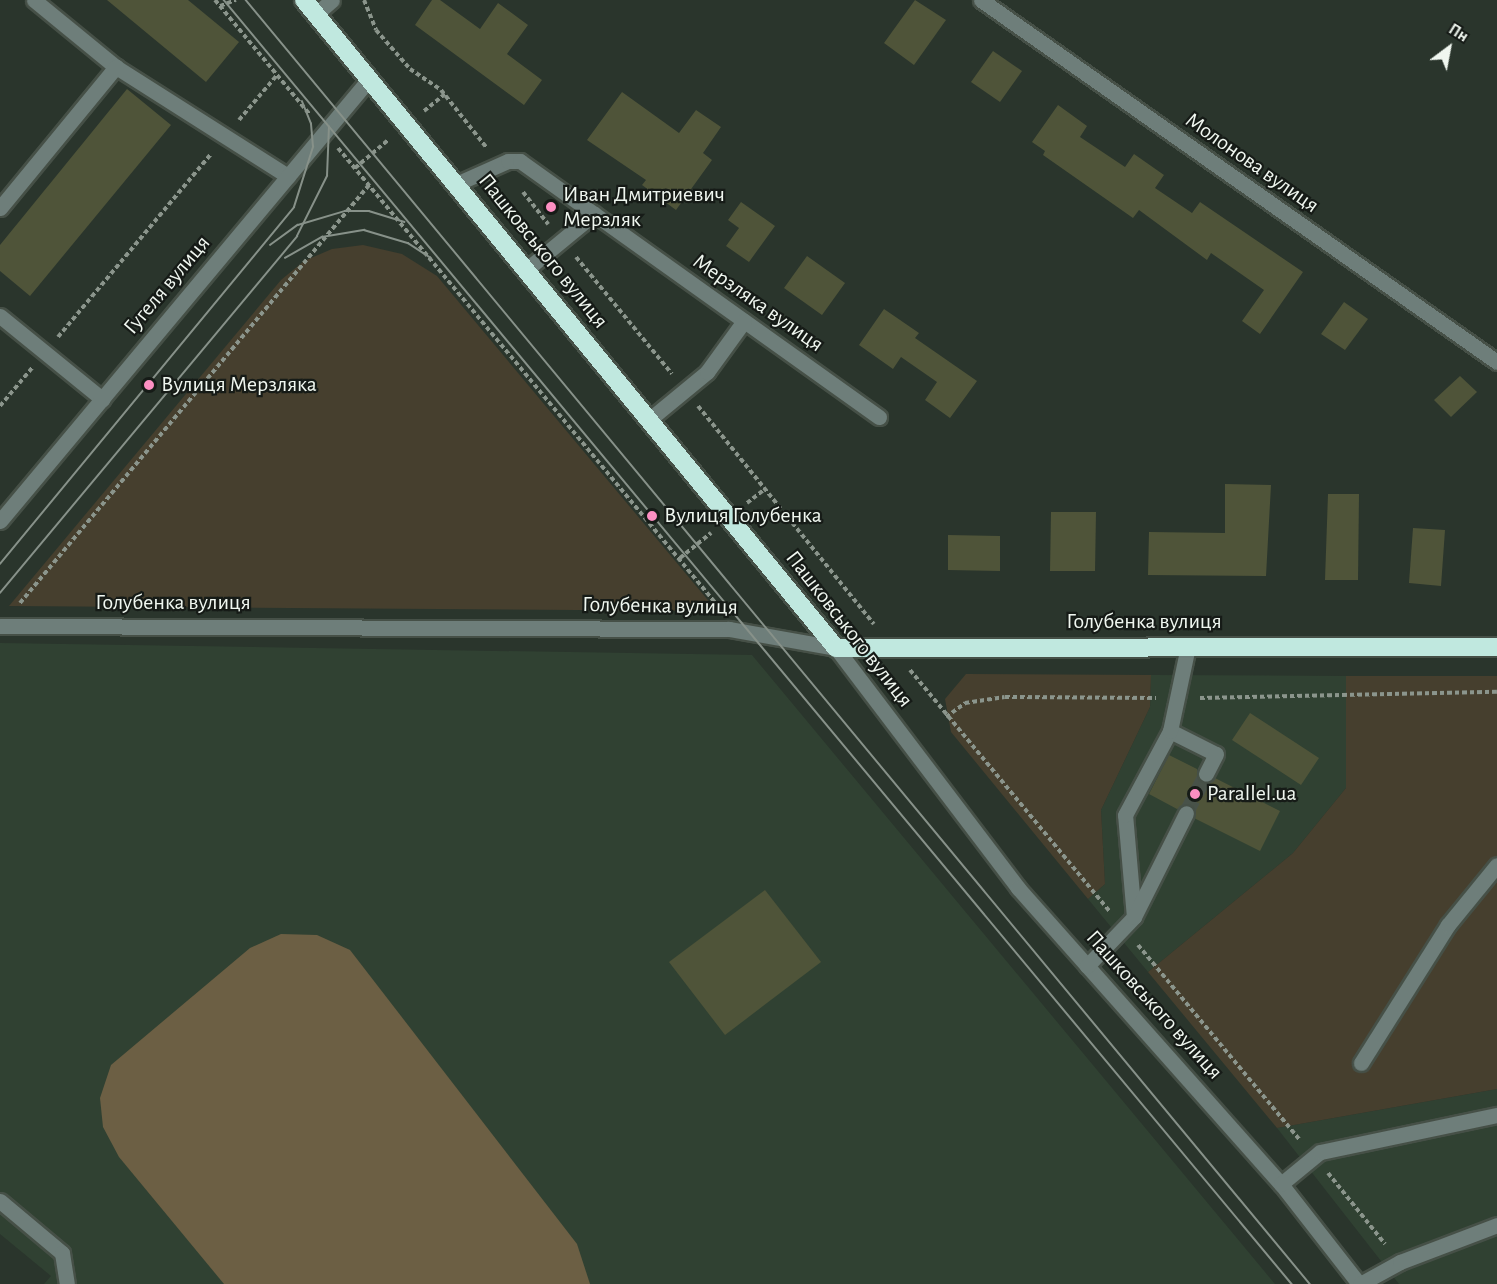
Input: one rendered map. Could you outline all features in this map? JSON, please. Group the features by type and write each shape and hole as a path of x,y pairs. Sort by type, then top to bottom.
{"highway":[{"name":"Пашковського вулиця","path":"304,0 836,648"},
{"name":"Голубенка вулиця","path":"836,648 1497,647"}],"street":[{"path":"34,0 116,67 288,176"},
{"path":"316,14 332,0"},
{"name":"Молонова вулиця","path":"981,0 1497,362"},
{"path":"0,208 116,67"},
{"name":"Гугеля вулиця","path":"0,521 370,78"},
{"name":"Мерзляка вулиця","path":"456,184 500,165 520,161 879,417"},
{"path":"527,269 594,214"},
{"path":"0,316 102,399"},
{"path":"650,419 707,372 744,321"},
{"name":"Голубенка вулиця","path":"0,626 729,629 836,648"},
{"path":"1134,917 1125,815 1170,731 1179,698 1188,646"},
{"name":"Пашковського вулиця","path":"836,648 1004,870 1281,1184 1360,1284"},
{"path":"1170,731 1216,754 1206,774"},
{"path":"1087,966 1125,930 1134,917 1186,813"},
{"path":"1361,1063 1448,925 1497,865"},
{"path":"1281,1184 1313,1155 1497,1115"},
{"path":"0,1201 62,1253 67,1284"},
{"path":"1360,1284 1400,1262 1497,1225"}],"path":[{"path":"215,0 304,108"},
{"path":"220,6 236,0"},
{"path":"364,0 376,30 410,69 445,94 500,165 854,597"},
{"path":"0,406 277,75"},
{"path":"324,132 714,599 729,629"},
{"path":"0,626 369,185"},
{"path":"892,648 946,717 1400,1262"},
{"path":"946,717 965,703 1005,697 1179,698 1497,693"}],"shaded area":[{"path":"363,245 402,254 437,276 717,611 9,606 281,280 304,261 332,249"},
{"path":"0,643 752,655 1275,1284 44,1284 51,1276 0,1234"},
{"path":"966,674 1151,675 1150,707 1101,810 1105,884 1088,899 951,732 945,699"},
{"path":"1151,675 1346,676 1346,788 1293,853 1148,972 1088,899 1105,884 1101,810 1150,707"},
{"path":"1346,676 1497,676 1497,1089 1277,1128 1148,972 1293,853 1346,788"},
{"path":"281,934 317,935 350,950 577,1244 590,1284 224,1284 119,1157 103,1127 100,1098 111,1065 250,948"},
{"path":"1497,1089 1497,1284 1399,1284 1277,1128"}],"building":[{"path":"107,0 188,0 239,42 206,82"},
{"path":"432,0 440,0 480,29 498,3 528,25 507,54 542,80 524,105 415,25"},
{"path":"915,0 946,20 914,65 884,43"},
{"path":"993,51 1022,71 1000,102 971,82"},
{"path":"127,89 171,125 30,296 0,271 0,245"},
{"path":"622,92 679,133 696,110 721,127 703,153 712,160 676,210 642,185 646,180 587,140"},
{"path":"1058,105 1087,126 1080,137 1125,167 1134,154 1164,175 1155,188 1192,213 1200,202 1303,272 1260,334 1242,321 1264,290 1211,253 1207,260 1139,210 1133,218 1043,155 1045,151 1032,142"},
{"path":"741,202 775,226 749,262 726,246 739,228 728,220"},
{"path":"807,256 845,283 822,315 784,288"},
{"path":"1344,302 1368,319 1345,350 1321,334"},
{"path":"884,309 919,333 915,338 977,381 950,418 925,400 937,382 901,357 893,369 859,345"},
{"path":"1460,376 1477,392 1451,417 1434,400"},
{"path":"1225,484 1271,485 1266,576 1148,575 1149,532 1225,533"},
{"path":"1328,494 1359,494 1358,580 1325,580"},
{"path":"1051,512 1096,512 1095,571 1050,571"},
{"path":"1413,528 1445,530 1441,586 1409,583"},
{"path":"948,535 1000,536 1000,571 948,570"},
{"path":"1250,713 1319,758 1301,785 1232,740"},
{"path":"1169,755 1197,769 1202,783 1215,778 1280,811 1260,851 1194,818 1191,805 1177,809 1149,794"},
{"path":"765,890 821,962 725,1035 669,962"}],"tunnel":[{"path":"1186,813 1206,774"}],"tram line":[{"path":"224,0 1292,1284"},
{"path":"246,0 1310,1284"},
{"path":"0,564 294,207 313,147 311,124 302,102"},
{"path":"0,593 297,236 327,176 329,127"},
{"path":"270,245 298,225 345,211 369,211 404,222"},
{"path":"285,258 322,237 364,230 408,243 431,258"}],"place":[{"name":"Иван Дмитриевич Мерзляк","path":"551,207"},
{"name":"Вулиця Мерзляка","path":"149,385"},
{"name":"Вулиця Голубенка","path":"652,516"},
{"name":"Parallel.ua","path":"1195,794"}]}
